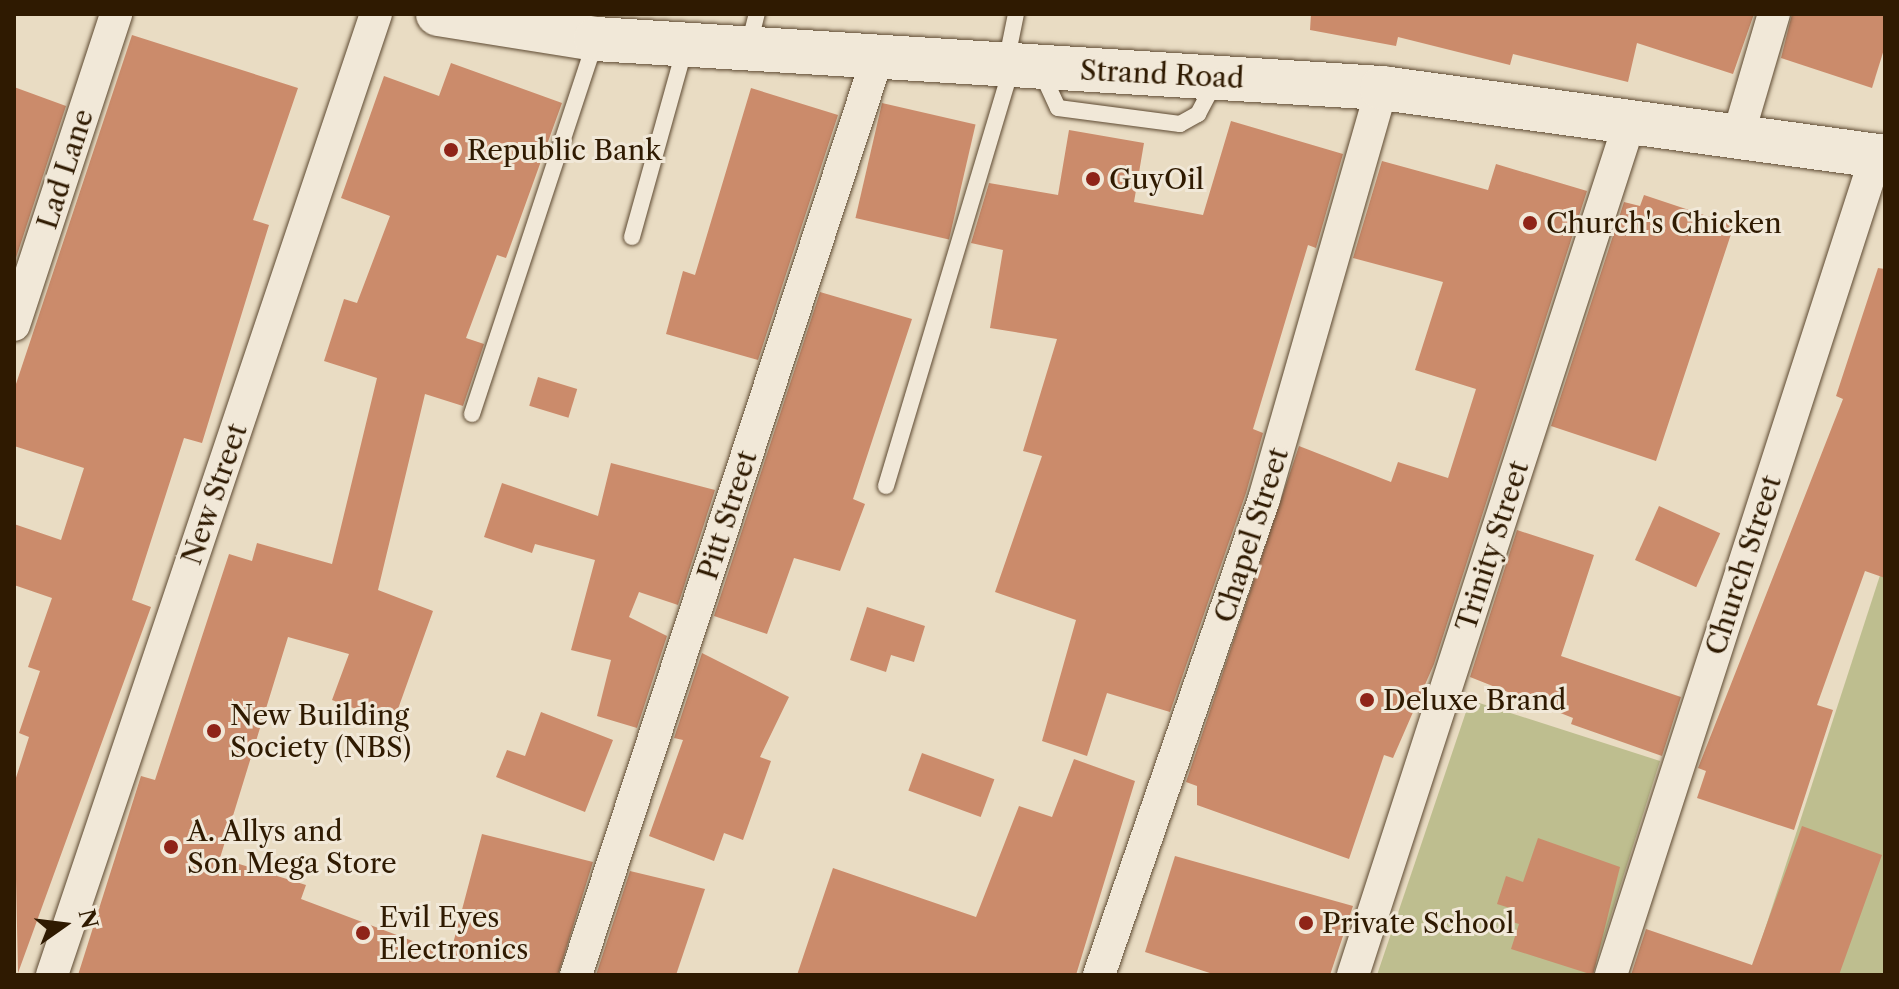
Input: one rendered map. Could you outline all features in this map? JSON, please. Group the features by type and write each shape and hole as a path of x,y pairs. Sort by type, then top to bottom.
{"street":[{"name":"Lad Lane","path":"14,325 116,14"},
{"name":"New Street","path":"52,975 376,14"},
{"name":"Strand Road","path":"438,14 519,19 596,39 685,46 752,32 878,56 1382,88 1631,118 1881,156"},
{"path":"1738,136 1774,14"},
{"name":"Pitt Street","path":"576,975 878,56"},
{"name":"Chapel Street","path":"1099,975 1261,508 1382,88"},
{"name":"Trinity Street","path":"1353,975 1631,118"},
{"name":"Church Street","path":"1611,975 1881,156"}],"lane":[{"path":"886,486 1019,66 1016,14"},
{"path":"472,414 596,39"},
{"path":"632,237 685,46"}],"green space":[{"path":"1885,560 1885,975 1750,975"},
{"path":"1470,700 1660,761 1592,975 1377,975"}],"building":[{"path":"1311,14 1754,14 1733,74 1637,43 1628,82 1513,54 1510,65 1398,37 1396,46 1310,30"},
{"path":"1792,14 1885,14 1885,46 1872,88 1781,58"},
{"path":"132,35 298,88 253,220 269,225 202,443 184,438 132,600 151,607 18,973 14,784 29,737 19,733 40,671 28,667 52,598 14,585 14,524 61,540 84,468 14,446 14,390"},
{"path":"451,63 562,103 506,258 497,255 466,338 484,344 463,406 425,394 378,590 433,611 393,723 332,700 349,654 288,637 220,858 306,885 301,899 450,955 482,834 593,862 558,975 78,975 141,776 155,780 229,554 252,561 257,543 332,564 377,378 324,361 344,299 357,303 390,216 341,198 384,76 439,96"},
{"path":"14,87 66,106 14,264"},
{"path":"751,88 838,115 758,360 666,334 683,271 695,275"},
{"path":"882,103 976,125 949,240 855,218"},
{"path":"1231,121 1343,154 1316,248 1308,245 1253,429 1263,433 1246,493 1170,712 1107,693 1087,756 1042,741 1076,620 995,592 1042,456 1023,451 1057,339 990,328 1003,250 971,243 989,183 1058,195 1069,130 1144,143 1134,202 1203,215"},
{"path":"1382,161 1488,190 1496,164 1587,191 1434,664 1393,758 1384,755 1349,859 1197,805 1197,786 1186,782 1299,446 1391,482 1398,462 1448,478 1476,389 1415,370 1443,282 1353,258"},
{"path":"1644,195 1734,225 1656,461 1551,426 1624,202 1640,206"},
{"path":"1878,268 1885,269 1885,578 1865,571 1817,705 1833,710 1794,830 1697,798 1706,771 1698,768 1843,399 1836,396"},
{"path":"820,292 912,319 853,499 865,504 840,571 794,558 767,634 714,616"},
{"path":"538,377 577,389 568,418 529,406"},
{"path":"611,463 715,490 678,605 639,592 629,617 667,636 637,728 597,716 611,660 571,650 595,560 535,544 532,553 484,537 502,483 598,516"},
{"path":"1659,506 1720,533 1696,587 1635,560"},
{"path":"1517,530 1594,555 1561,656 1681,697 1662,756 1571,724 1573,718 1470,677"},
{"path":"867,607 925,626 914,662 891,655 886,672 850,660"},
{"path":"702,653 789,697 760,757 771,761 743,840 724,833 714,861 649,836 683,740 674,738"},
{"path":"541,712 613,740 585,812 496,777 507,750 525,756"},
{"path":"922,753 994,779 981,817 908,791"},
{"path":"1074,759 1135,781 1076,975 797,975 833,868 976,917 1019,806 1052,817"},
{"path":"1802,826 1882,855 1839,975 1631,975 1646,929 1752,965"},
{"path":"1538,838 1620,867 1593,975 1511,949 1519,924 1509,921 1513,909 1497,904 1506,876 1523,882"},
{"path":"1175,856 1353,906 1330,975 1216,975 1145,952"},
{"path":"630,871 705,889 676,975 596,975"}],"place":[{"name":"Republic Bank","path":"451,150"},
{"name":"GuyOil","path":"1093,179"},
{"name":"Church's Chicken","path":"1530,223"},
{"name":"Deluxe Brand","path":"1367,700"},
{"name":"New Building Society (NBS)","path":"214,731"},
{"name":"A. Allys and Son Mega Store","path":"171,847"},
{"name":"Private School","path":"1306,923"},
{"name":"Evil Eyes Electronics","path":"363,933"}]}
